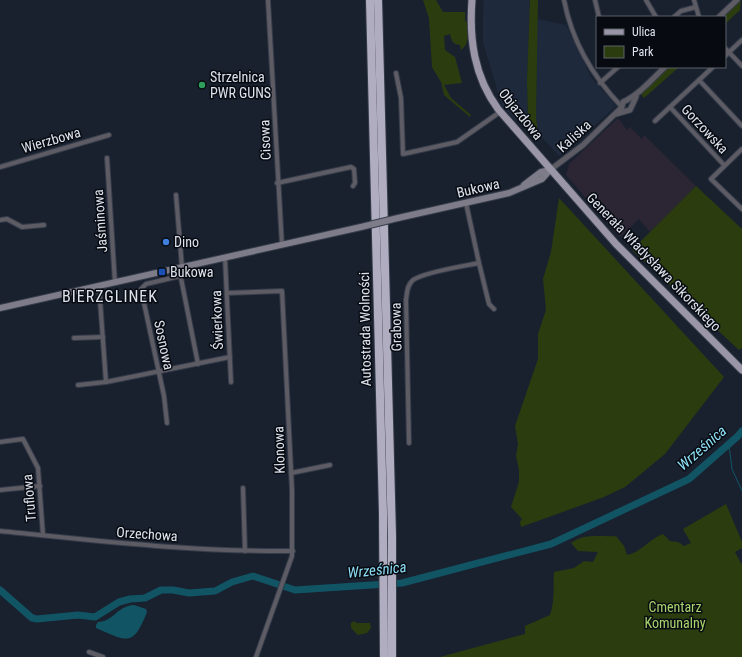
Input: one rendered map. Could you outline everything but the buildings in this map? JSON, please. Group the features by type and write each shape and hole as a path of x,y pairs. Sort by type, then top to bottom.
{"highway":[{"name":"Autostrada Wolności","path":"370,0 388,577"},
{"name":"Autostrada Wolności","path":"378,0 388,577 384,657"},
{"name":"Autostrada Wolności","path":"388,592 392,657"}],"main road":[{"name":"Objazdowa","path":"472,0 470,26 474,58 484,85 500,112 550,170"},
{"name":"Bukowa","path":"282,245 466,203 516,190 542,179 550,170"},
{"name":"Generała Władysława Sikorskiego","path":"550,170 640,269 742,370"},
{"path":"0,308 282,245"}],"street":[{"name":"Cisowa","path":"268,0 273,64 277,184 282,245"},
{"path":"564,0 576,41 582,55 600,83 616,100 626,105"},
{"path":"595,0 599,16"},
{"path":"646,0 655,16"},
{"path":"694,0 699,16"},
{"path":"720,16 737,0"},
{"path":"675,16 681,12 696,7"},
{"path":"726,55 742,40"},
{"path":"726,49 742,66"},
{"path":"600,83 617,68"},
{"name":"Kaliska","path":"550,170 572,155 664,68"},
{"path":"655,121 712,68"},
{"path":"396,73 401,98 402,154 457,142 500,112"},
{"path":"699,80 742,126"},
{"name":"Gorzowska","path":"670,107 724,165"},
{"name":"Wierzbowa","path":"0,167 109,135"},
{"path":"742,149 710,178 742,209"},
{"name":"Jaśminowa","path":"107,158 115,283"},
{"path":"277,184 351,167 354,169 355,183 353,186"},
{"path":"176,194 180,276 198,364"},
{"path":"466,203 489,304 494,309"},
{"path":"0,220 7,219 22,227 44,225"},
{"name":"Świerkowa","path":"225,258 231,382"},
{"name":"Grabowa","path":"409,443 407,287 413,280 422,276 479,263"},
{"name":"Sosnowa","path":"167,423 159,372 142,289 146,284 180,276"},
{"path":"99,286 106,382"},
{"name":"Klonowa","path":"227,293 282,290 291,473 293,551 256,657"},
{"path":"74,338 103,337"},
{"path":"78,385 106,382 230,357"},
{"name":"Truflowa","path":"0,442 23,439 38,468 43,535"},
{"path":"291,473 330,465"},
{"path":"0,490 40,486"},
{"path":"242,488 245,551"},
{"name":"Orzechowa","path":"0,531 131,544 245,551 293,551"},
{"path":"89,652 103,657"}],"shaded area":[{"path":"484,0 530,0 527,80 528,120 519,118 515,120 502,106 483,42"},
{"path":"537,19 566,25 591,77 616,106 568,150 559,156 538,133 536,117"},
{"path":"618,118 627,130 630,127 642,139 644,135 696,186 650,232 639,219 620,237 566,175 569,164"},
{"path":"134,605 146,609 147,612 138,631 133,636 123,638 96,628 98,622 108,619 123,608"}],"green space":[{"path":"423,0 436,0 443,12 465,12 468,34 464,48 461,50 460,45 453,42 450,34 444,36 445,50 455,57 462,83 444,85 451,98 471,115 470,117 444,95 441,82 432,67 429,18"},
{"path":"530,0 538,0 536,117 538,133 534,135 528,120 527,80"},
{"path":"741,0 740,10 726,23 726,16 723,16"},
{"path":"668,68 678,68 644,98 641,94"},
{"path":"696,186 742,229 742,348 739,350 632,250"},
{"path":"559,198 724,377 665,454 625,487 604,497 521,527 520,522 522,519 511,507 519,482 519,470 516,456 518,444 515,426 538,359 538,334 546,310 543,279 551,252"},
{"name":"Cmentarz Komunalny","path":"726,504 742,542 742,548 735,552 742,565 742,657 440,657 525,634 525,626 550,615 552,610 554,572 574,568 584,561 593,562 598,552 578,551 571,543 576,540 592,536 616,536 624,546 627,555 637,551 663,534 670,541 678,542 684,546 691,543 683,529"},
{"path":"354,621 356,623 370,623 371,628 367,633 358,635 351,628 351,623"}],"waterway":[{"name":"Wrześnica","path":"0,590 32,618 37,619 78,615 95,617 119,602 130,599 145,598 161,590 173,590 189,593 215,591 232,582 253,576 295,590 402,583 551,544 689,479 742,431"},
{"path":"729,445 732,469 742,491"}],"place":[{"name":"Strzelnica PWR GUNS","path":"202,85"},
{"name":"Dino","path":"166,242"},
{"name":"Bukowa","path":"162,272"}],"district":[{"name":"BIERZGLINEK","path":"110,296"}]}
